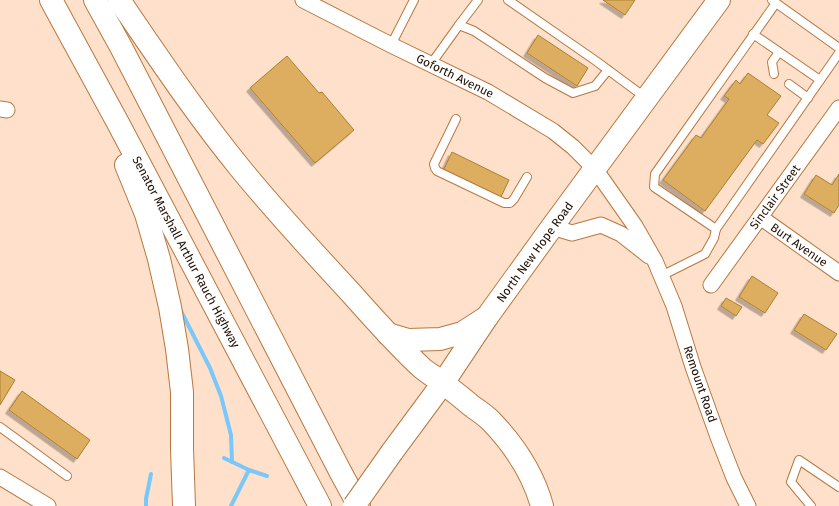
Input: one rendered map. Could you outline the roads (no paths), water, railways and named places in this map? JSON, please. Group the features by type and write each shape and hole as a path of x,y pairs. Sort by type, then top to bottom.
{"main road":[{"name":"Senator Marshall Arthur Rauch Highway","path":"51,0 118,123 320,506"},
{"path":"95,0 121,47 359,506"},
{"path":"119,0 170,75 240,168 283,218 408,355 424,370 490,420 519,455 531,474 540,496 542,506"},
{"name":"North New Hope Road","path":"354,506 443,383 487,317 552,227 720,0"},
{"path":"118,123 121,151 146,214 160,259 175,335 182,392 184,506"},
{"path":"388,334 408,340 440,339 462,333 487,317"}],"street":[{"name":"Goforth Avenue","path":"303,0 488,92 553,130 595,169"},
{"name":"Sinclair Street","path":"711,285 839,108"},
{"name":"Remount Road","path":"595,169 635,226 655,261 674,306 726,458 748,506"},
{"name":"Burt Avenue","path":"760,217 839,273"},
{"name":"Remount Road","path":"552,227 572,233 601,225 621,234 655,261"},
{"path":"0,477 48,506"}],"lane":[{"path":"391,45 414,0"},
{"path":"430,64 478,0"},
{"path":"508,0 596,61 646,99"},
{"path":"716,229 654,187 655,174 753,34 774,1 839,48"},
{"path":"459,25 474,31 545,78 573,93 595,86 608,70"},
{"path":"753,34 820,80"},
{"path":"774,74 772,62 779,52"},
{"path":"661,276 705,254 714,238 716,229 839,53"},
{"path":"789,84 808,98"},
{"path":"456,119 434,164 437,171 504,203 510,203 514,199 527,178"},
{"path":"0,427 66,476"},
{"path":"811,506 791,482 799,460 839,486"}],"waterway":[{"path":"180,309 210,368 221,396 231,435 232,462"},
{"path":"224,458 249,470 267,476"},
{"path":"231,506 249,470"},
{"path":"146,506 151,474"}]}
